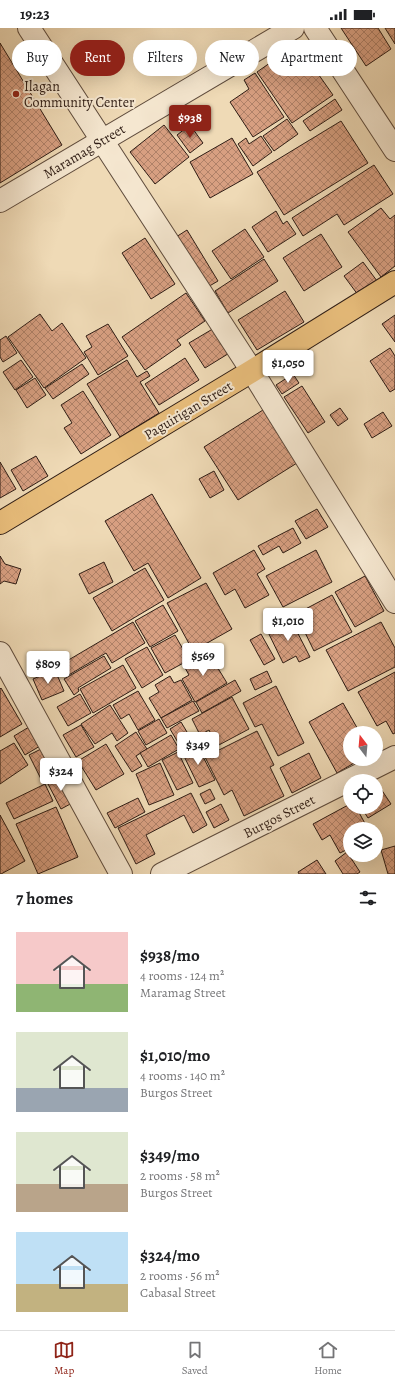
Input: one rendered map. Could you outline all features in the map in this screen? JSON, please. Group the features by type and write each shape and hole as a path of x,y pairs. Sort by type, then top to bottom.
{"main road":[{"name":"Paguirigan Street","path":"0,523 252,371 395,282"}],"street":[{"path":"29,28 252,371 395,602"},
{"name":"Maramag Street","path":"0,201 293,28"},
{"path":"315,28 395,150"},
{"path":"0,653 121,874"},
{"name":"Burgos Street","path":"162,874 395,757"}],"building":[{"path":"341,28 378,28 391,49 366,66 357,52 357,40 349,40"},
{"path":"385,28 395,28 395,44"},
{"name":"Ilagan Community Center","path":"0,43 12,63 12,76 20,76 62,145 0,183"},
{"path":"267,65 267,76 320,76 333,95 292,123 259,75 259,71"},
{"path":"250,76 257,76 284,117 253,137 230,102 249,89 244,80"},
{"path":"335,99 342,110 310,131 303,121"},
{"path":"287,119 298,134 274,151 263,136"},
{"path":"341,121 368,163 284,215 257,172"},
{"path":"164,125 189,157 155,184 130,152"},
{"path":"190,125 203,143 190,153 177,135"},
{"path":"261,136 272,152 253,166 238,144 246,138 249,144"},
{"path":"232,138 253,174 210,198 190,162"},
{"path":"374,165 393,194 344,225 337,214 303,236 292,218"},
{"path":"381,208 390,219 395,215 395,266 381,277 348,232"},
{"path":"276,211 283,224 287,221 296,234 268,252 252,227"},
{"path":"245,229 264,257 231,279 212,251"},
{"path":"187,230 218,281 206,288 176,237"},
{"path":"321,234 342,267 304,291 283,258"},
{"path":"145,238 175,284 151,299 122,253"},
{"path":"264,259 278,281 228,313 215,291"},
{"path":"363,262 380,285 361,299 344,276"},
{"path":"285,291 304,322 257,350 238,320"},
{"path":"186,293 205,321 177,340 181,345 145,370 122,337"},
{"path":"40,314 52,331 62,323 86,358 44,388 8,337"},
{"path":"395,315 395,342 382,324"},
{"path":"108,324 128,356 98,375 84,352 92,347 86,336"},
{"path":"216,327 231,352 205,368 189,343"},
{"path":"6,336 17,353 3,362 0,357 0,340"},
{"path":"390,348 395,356 395,389 390,392 370,361"},
{"path":"185,358 199,380 159,405 145,384"},
{"path":"21,360 33,377 15,390 3,372"},
{"path":"127,360 137,377 147,371 150,376 140,382 159,413 120,437 87,384"},
{"path":"82,364 89,374 53,399 45,388"},
{"path":"293,374 299,383 282,394 276,385"},
{"path":"35,378 46,395 27,408 16,390"},
{"path":"302,386 325,422 308,433 284,397"},
{"path":"83,391 111,435 81,454 64,428 72,423 61,405"},
{"path":"340,408 348,419 338,426 330,415"},
{"path":"263,410 297,463 238,500 204,447"},
{"path":"383,412 392,426 372,438 364,424"},
{"path":"36,456 48,476 23,491 11,470"},
{"path":"0,462 16,489 0,498"},
{"path":"214,471 224,490 210,498 199,479"},
{"path":"152,494 201,578 168,598 148,563 134,571 105,521"},
{"path":"317,509 328,527 306,539 295,521"},
{"path":"293,528 301,543 283,553 279,546 263,555 258,546"},
{"path":"254,550 265,569 257,574 269,595 245,608 235,589 225,595 213,573"},
{"path":"316,550 332,582 283,607 266,576"},
{"path":"0,556 5,564 21,569 16,584 4,581 0,584"},
{"path":"104,562 113,582 89,594 79,574"},
{"path":"145,568 164,600 112,631 93,598"},
{"path":"365,576 384,611 355,627 335,592"},
{"path":"206,583 232,629 193,651 167,603"},
{"path":"332,595 352,632 314,651 296,614"},
{"path":"163,605 178,631 150,647 135,621"},
{"path":"290,618 310,657 299,662 296,656 283,663 267,630"},
{"path":"133,622 145,643 112,663 106,653 67,676 60,665"},
{"path":"381,622 395,648 395,667 348,691 326,650"},
{"path":"261,634 275,659 264,665 250,640"},
{"path":"175,635 189,660 165,673 151,648"},
{"path":"147,647 163,675 142,688 125,659"},
{"path":"208,652 227,683 195,702 182,679 189,675 184,666"},
{"path":"104,656 111,668 78,688 79,691 74,695 64,679"},
{"path":"123,665 136,688 93,713 80,689"},
{"path":"55,670 64,691 42,700 33,679"},
{"path":"267,671 272,682 255,690 250,679"},
{"path":"395,672 395,733 393,734 386,721 377,726 358,692"},
{"path":"170,676 174,683 181,680 192,700 161,718 149,698 159,692 155,685"},
{"path":"235,680 241,691 202,713 196,702"},
{"path":"276,686 304,743 278,756 262,724 255,727 243,703"},
{"path":"1,688 22,724 0,737 0,689"},
{"path":"138,691 155,720 138,730 129,714 121,719 113,705"},
{"path":"80,694 91,713 68,726 57,707"},
{"path":"232,697 249,729 217,746 209,730 200,735 192,719"},
{"path":"193,701 199,711 167,728 161,718"},
{"path":"343,703 356,726 343,726 343,766 349,766 337,773 309,722"},
{"path":"110,705 128,733 117,741 112,733 95,744 81,724"},
{"path":"159,719 167,733 146,745 138,731"},
{"path":"181,722 193,742 182,749 170,729"},
{"path":"81,725 94,747 76,757 63,735"},
{"path":"29,727 40,746 25,755 14,736"},
{"path":"257,731 274,765 270,767 284,796 244,816 232,790 224,795 205,757"},
{"path":"136,732 147,749 136,756 142,766 132,772 115,746"},
{"path":"171,735 179,749 148,767 140,753"},
{"path":"14,743 28,765 0,784 0,751"},
{"path":"106,744 124,774 96,790 78,761"},
{"path":"197,745 215,780 199,787 182,752"},
{"path":"41,749 53,776 42,781 29,755"},
{"path":"178,752 193,783 177,790 162,760"},
{"path":"309,753 321,778 292,793 280,768"},
{"path":"160,763 174,795 149,805 136,774"},
{"path":"60,776 74,802 61,809 47,782"},
{"path":"45,784 53,801 14,819 6,803"},
{"path":"210,789 215,799 205,804 200,794"},
{"path":"383,792 391,804 383,809"},
{"path":"191,793 207,825 193,833 184,815 146,835 155,854 136,864 118,828"},
{"path":"138,798 145,812 115,828 107,813"},
{"path":"221,804 229,820 214,828 206,812"},
{"path":"56,807 78,857 38,874 16,824"},
{"path":"343,808 343,814 360,814 364,822 343,822 343,852 340,853 330,835 322,840 313,824"},
{"path":"365,814 375,814 368,818"},
{"path":"0,815 25,861 1,874 0,874"},
{"path":"395,846 395,874 388,874 383,857 383,849"},
{"path":"343,855 343,862 354,862 360,872 357,874 343,874 335,861"},
{"path":"317,860 326,874 299,874 298,872"}],"place":[{"name":"Ilagan Community Center","path":"16,94"}]}
